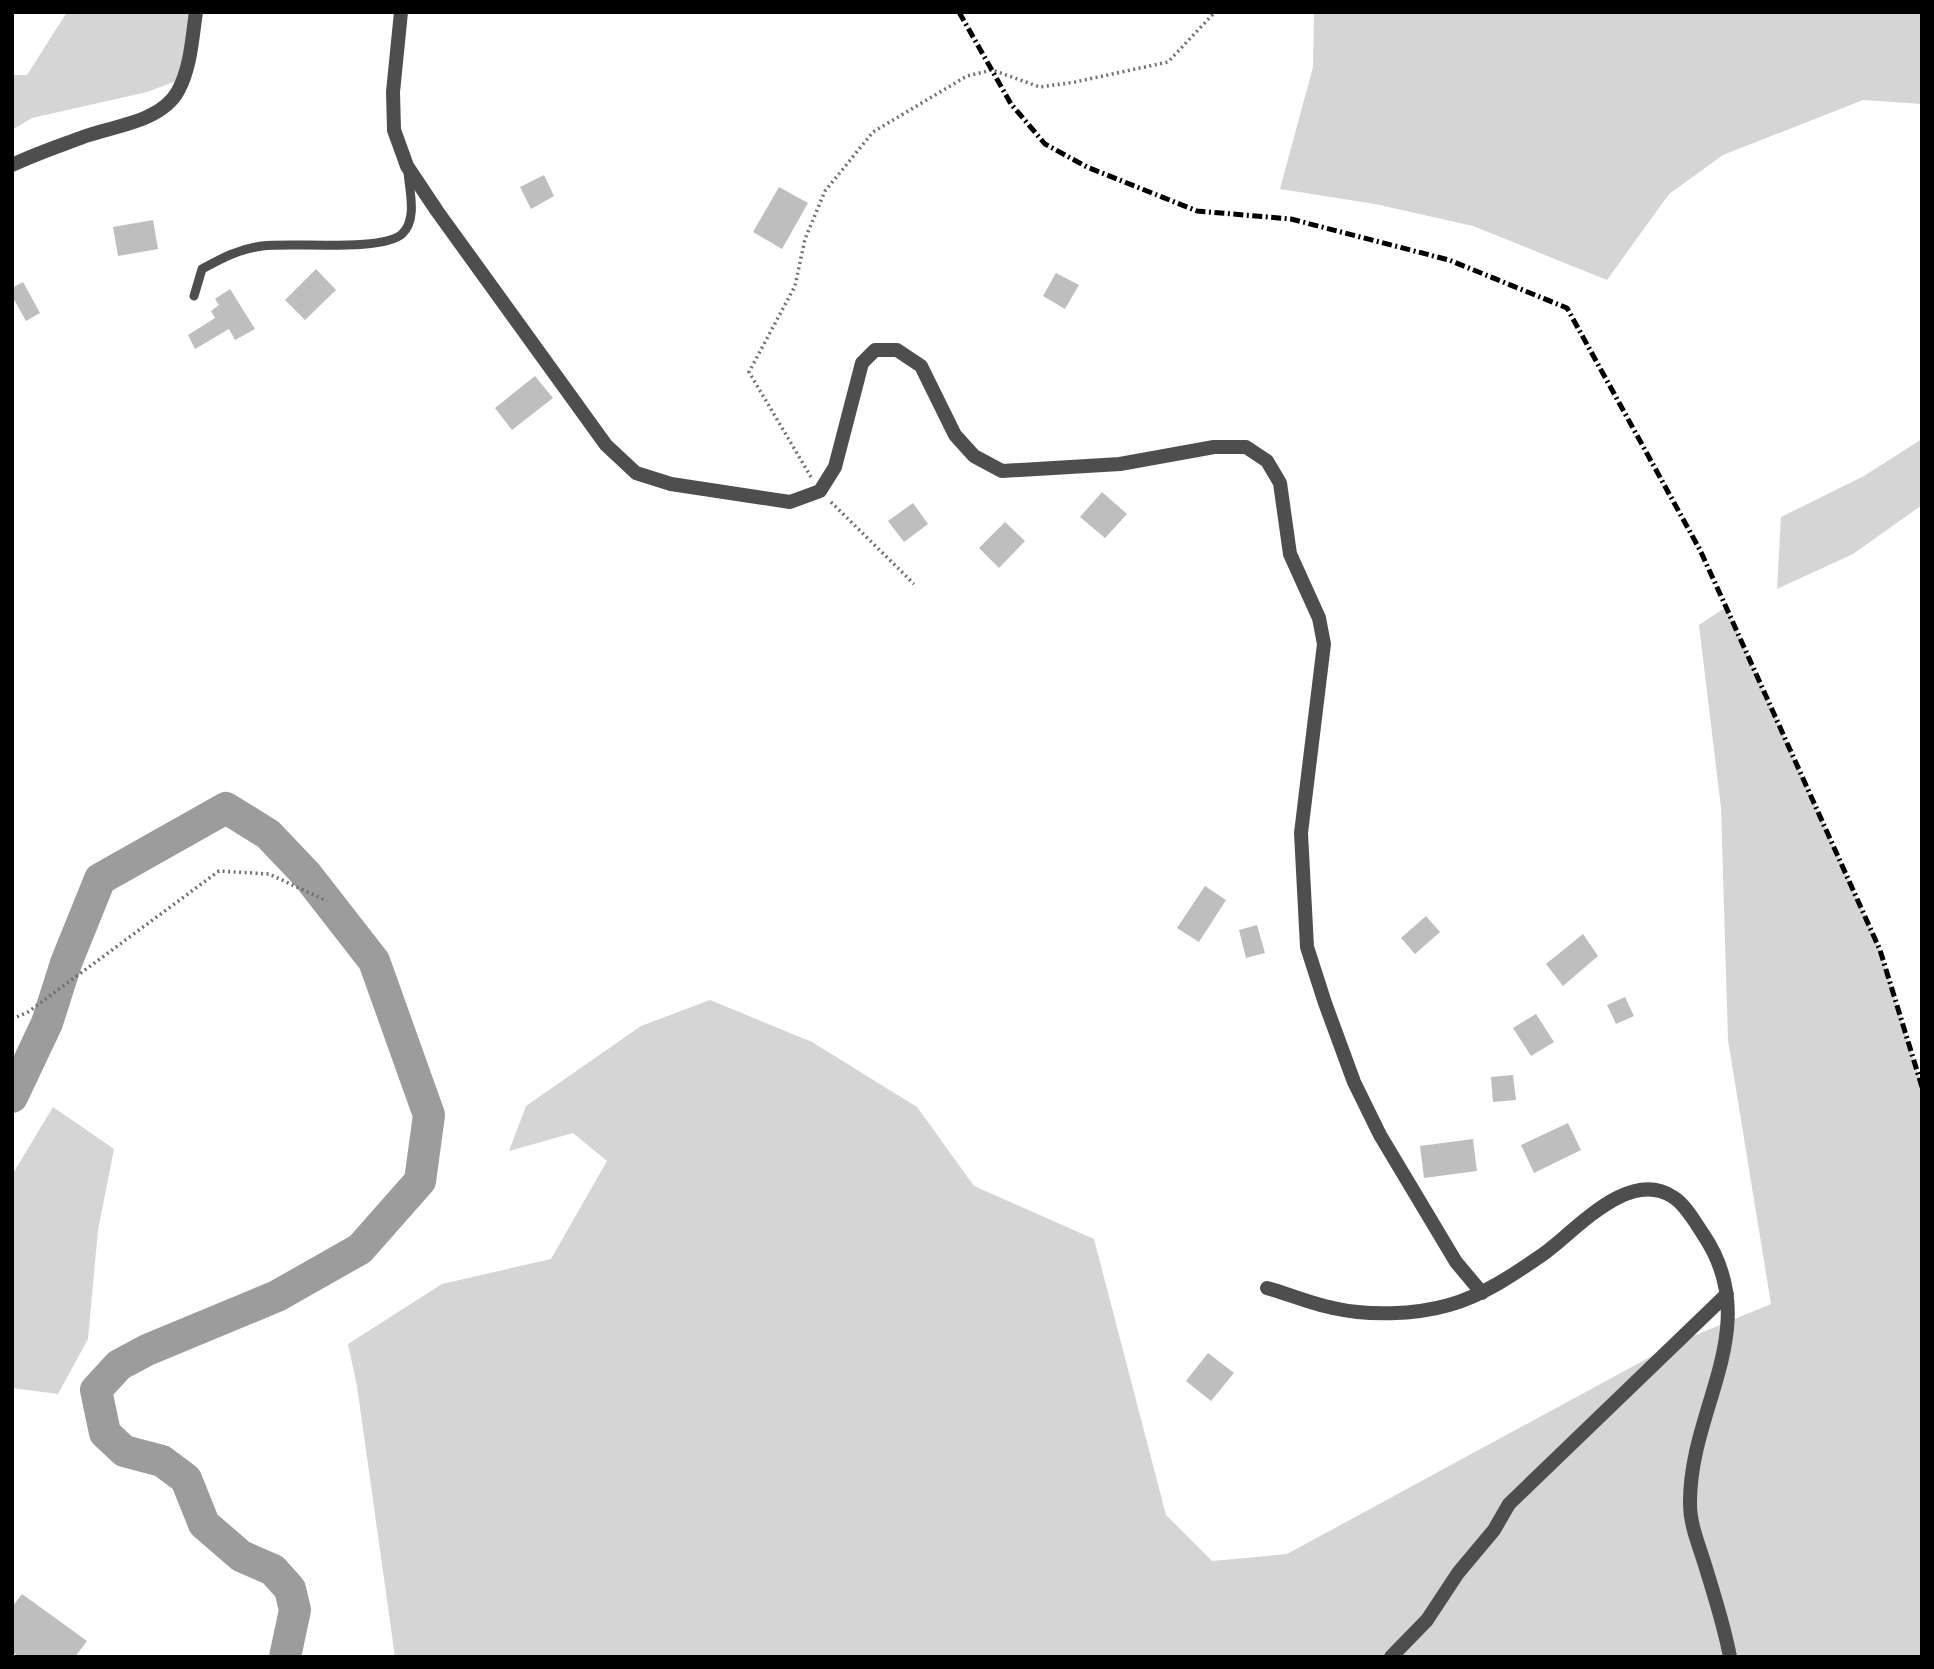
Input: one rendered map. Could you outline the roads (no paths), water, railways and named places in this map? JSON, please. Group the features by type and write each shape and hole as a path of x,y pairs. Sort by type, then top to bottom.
{"street":[{"path":"12,164 149,115 164,106 176,94 186,74 196,12"},
{"path":"401,12 393,92 394,130 407,166 606,445 636,472 671,484 790,502 820,491 835,467 862,363 875,350 897,350 920,366 954,435 974,456 1002,471 1120,464 1214,447 1247,447 1267,461 1280,483 1290,554 1319,618 1324,644 1301,833 1307,947 1354,1082 1380,1135 1455,1262 1482,1293"},
{"path":"1267,1288 1333,1308 1362,1312 1406,1312 1448,1306 1482,1293 1543,1254 1572,1229 1615,1199 1638,1189 1673,1197 1711,1245 1727,1294 1727,1338 1691,1483 1690,1506 1695,1536 1720,1614 1730,1657"},
{"path":"1391,1657 1427,1620 1458,1573 1494,1530 1509,1504 1727,1294"}],"lane":[{"path":"194,296 202,269 234,252 264,246 383,242 401,234 411,217 407,166"}],"waterway":[{"path":"12,1097 47,1023 66,963 100,879 226,808 268,834 307,875 374,961 429,1115 420,1181 360,1249 277,1296 147,1350 119,1365 96,1390 105,1433 124,1451 162,1461 186,1479 204,1524 241,1556 273,1570 290,1589 295,1610 285,1657"}],"railway":[{"path":"959,12 1011,104 1045,144 1087,167 1197,211 1291,219 1449,260 1567,308 1700,550 1726,607 1880,950 1922,1087"}]}
